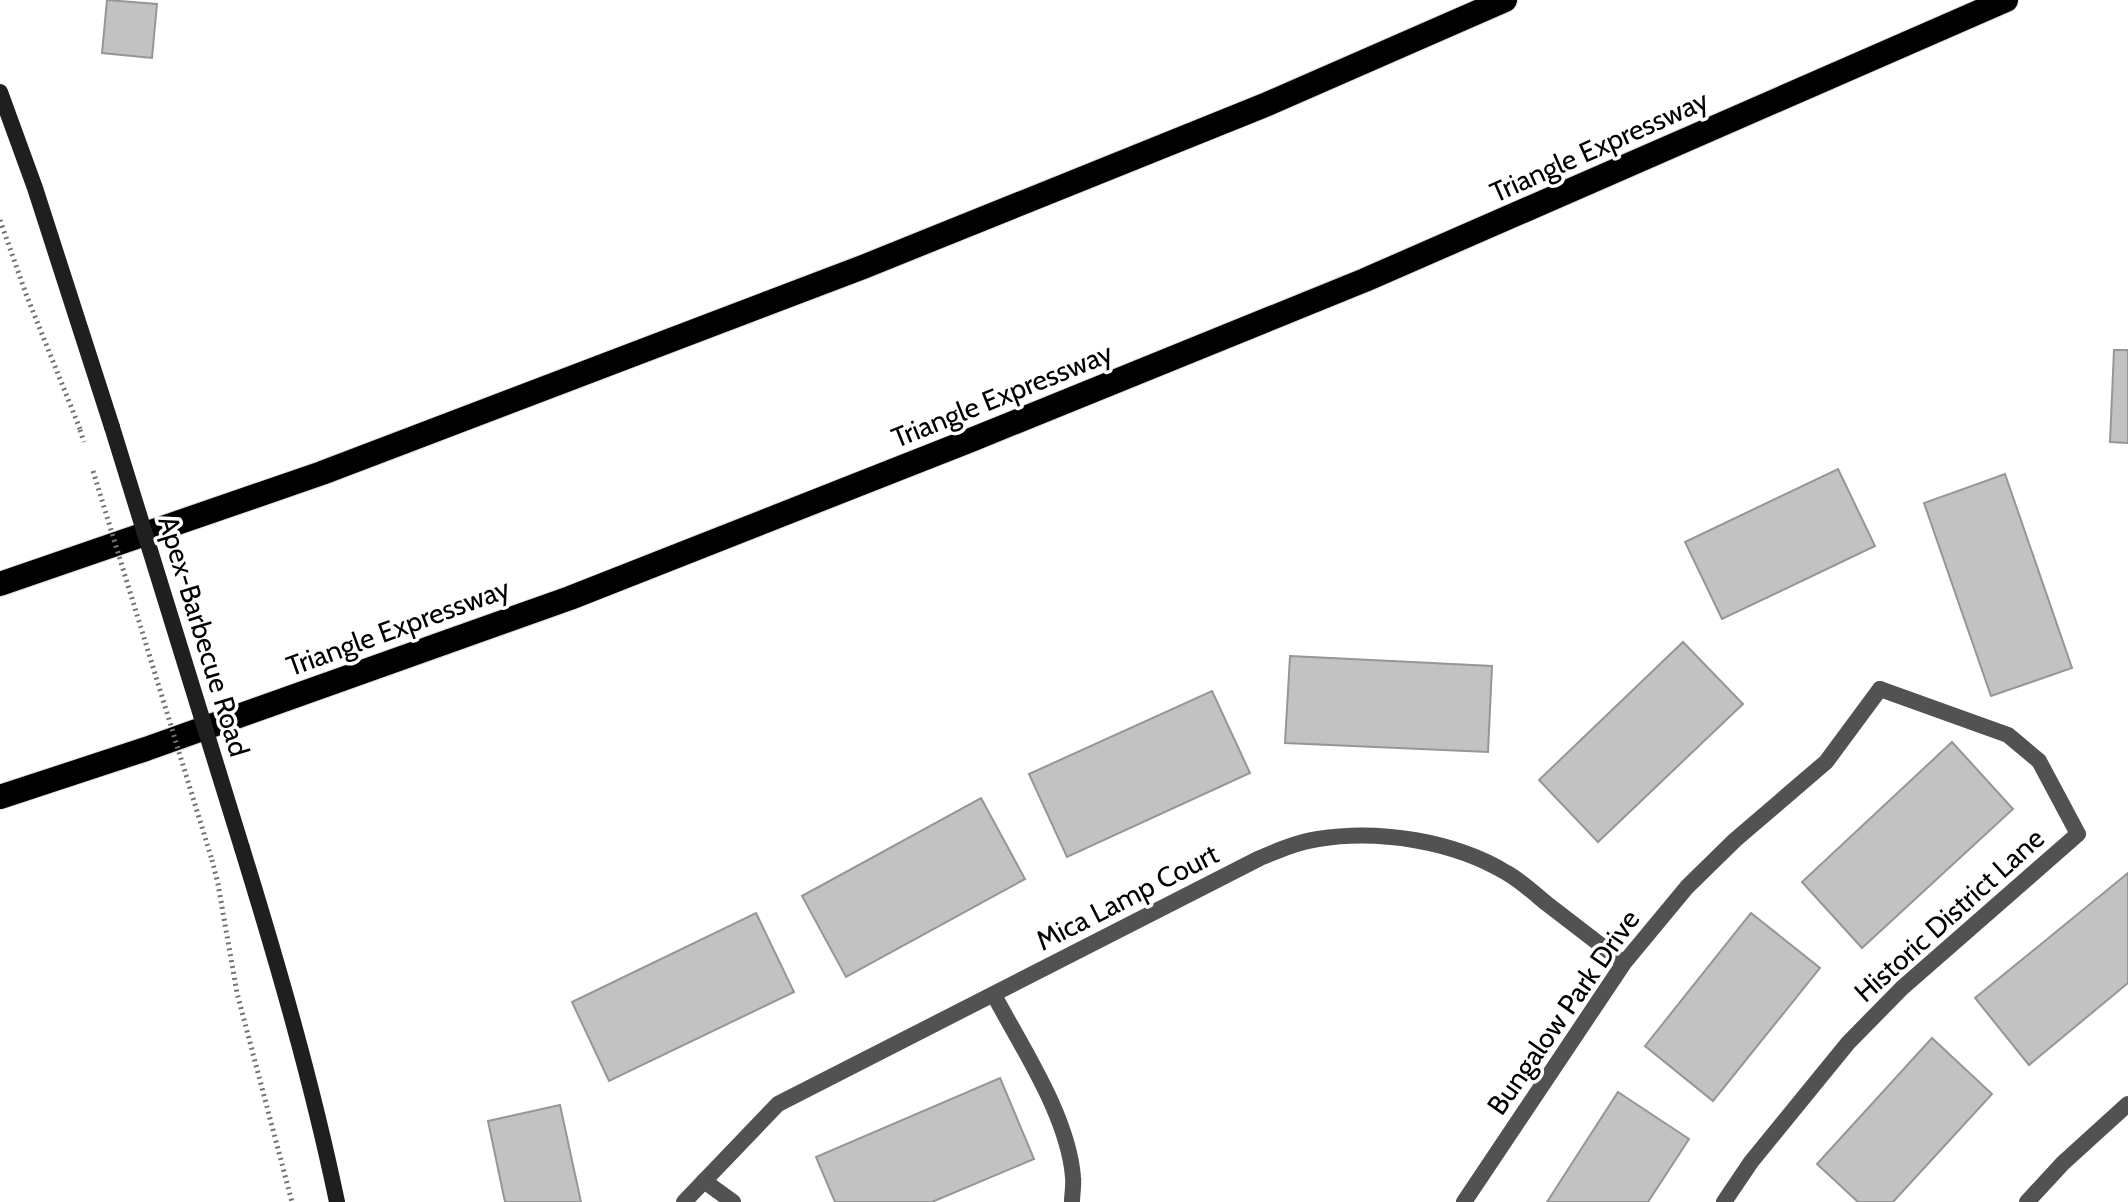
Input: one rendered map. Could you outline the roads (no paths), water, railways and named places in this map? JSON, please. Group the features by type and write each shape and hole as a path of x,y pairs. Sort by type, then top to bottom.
{"highway":[{"path":"0,584 322,473 863,267 1265,105 1505,0"},
{"name":"Triangle Expressway","path":"0,797 146,749 570,598 971,440 1365,280 2006,0"}],"street":[{"name":"Apex-Barbecue Road","path":"0,92 40,203 112,427 282,978 325,1143 337,1202"},
{"name":"Bungalow Park Drive","path":"1464,1202 1624,963 1687,887 1735,840 1826,762 1880,689"},
{"name":"Historic District Lane","path":"1724,1202 1751,1162 1848,1043 1902,988 2078,834 2039,761 2008,735 1880,689"},
{"name":"Mica Lamp Court","path":"684,1202 778,1104 1260,858 1315,839 1350,835 1388,836 1430,844 1484,862 1507,873 1624,963"},
{"path":"994,995 1048,1096 1068,1148 1073,1178 1072,1202"},
{"path":"2027,1202 2063,1163 2128,1104"},
{"path":"704,1181 733,1202"}]}
